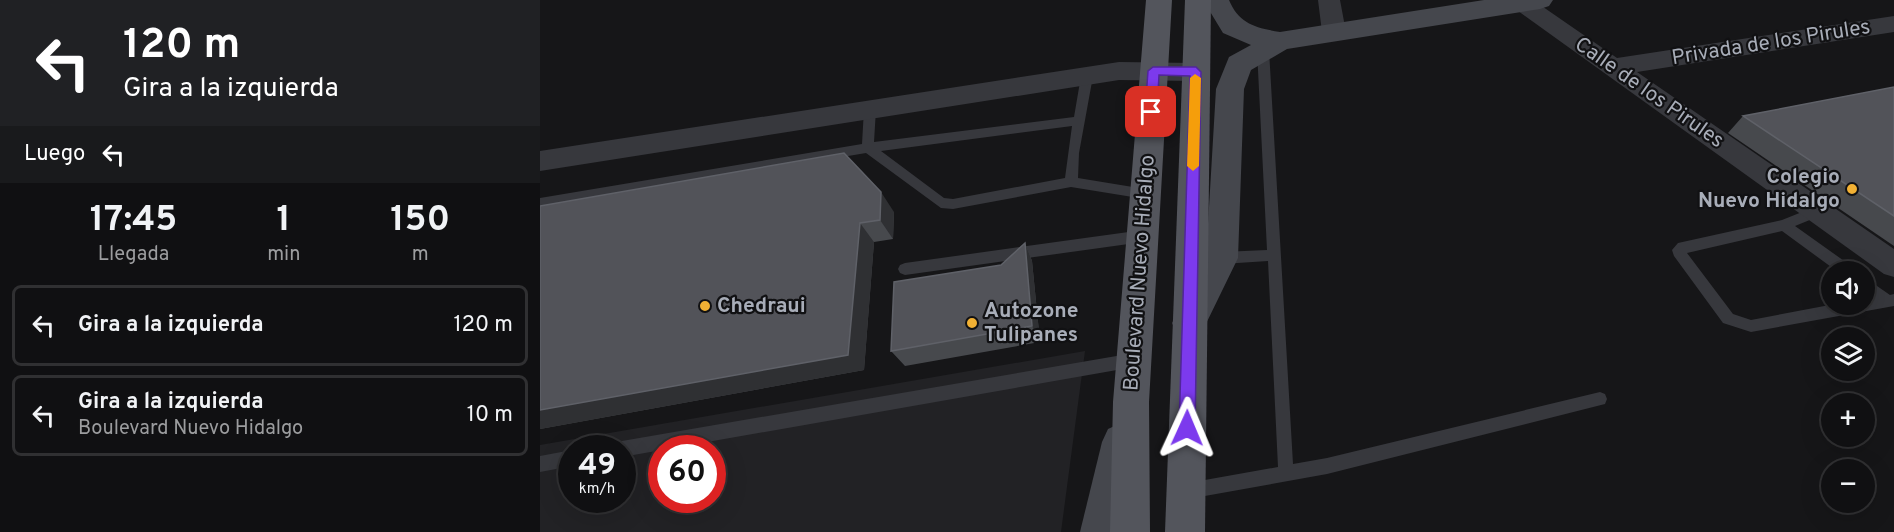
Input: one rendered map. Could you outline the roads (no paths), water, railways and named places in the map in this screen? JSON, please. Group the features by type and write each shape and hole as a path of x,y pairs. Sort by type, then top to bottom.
{"main road":[{"name":"Boulevard Nuevo Hidalgo","path":"1130,532 1131,402 1159,0"},
{"path":"1185,532 1198,0"}],"street":[{"path":"1216,0 1221,16 1235,30 1271,45"},
{"path":"1329,0 1334,32"},
{"path":"1190,323 1222,258 1230,89 1239,64 1271,45 1334,32 1531,1"},
{"name":"Calle de los Pirules","path":"1531,1 1613,67 1894,265"},
{"name":"Privada de los Pirules","path":"1613,67 1894,24"},
{"path":"540,161 1087,75 1119,71 1196,72"},
{"path":"1100,532 1131,402"},
{"name":"Boulevard Nuevo Hidalgo","path":"1116,532 1131,402"}],"lane":[{"path":"1271,45 1274,255 1286,474"},
{"path":"1071,182 1087,75"},
{"path":"868,148 870,110"},
{"path":"540,203 868,148 1079,121"},
{"path":"868,148 941,203 953,204 1071,182 1145,194"},
{"path":"1817,211 1784,225 1679,250 1681,256 1728,319 1751,326 1891,301"},
{"path":"1784,225 1834,261"},
{"path":"905,269 1143,236"},
{"path":"1222,258 1274,255"},
{"path":"1875,290 1891,301"},
{"path":"636,448 1134,360"},
{"path":"1186,492 1286,474 1600,399"},
{"path":"540,464 558,461"}],"place":[{"name":"Colegio Nuevo Hidalgo","path":"1852,189"},
{"name":"Chedraui","path":"705,306"},
{"name":"Autozone Tulipanes","path":"972,323"}]}
